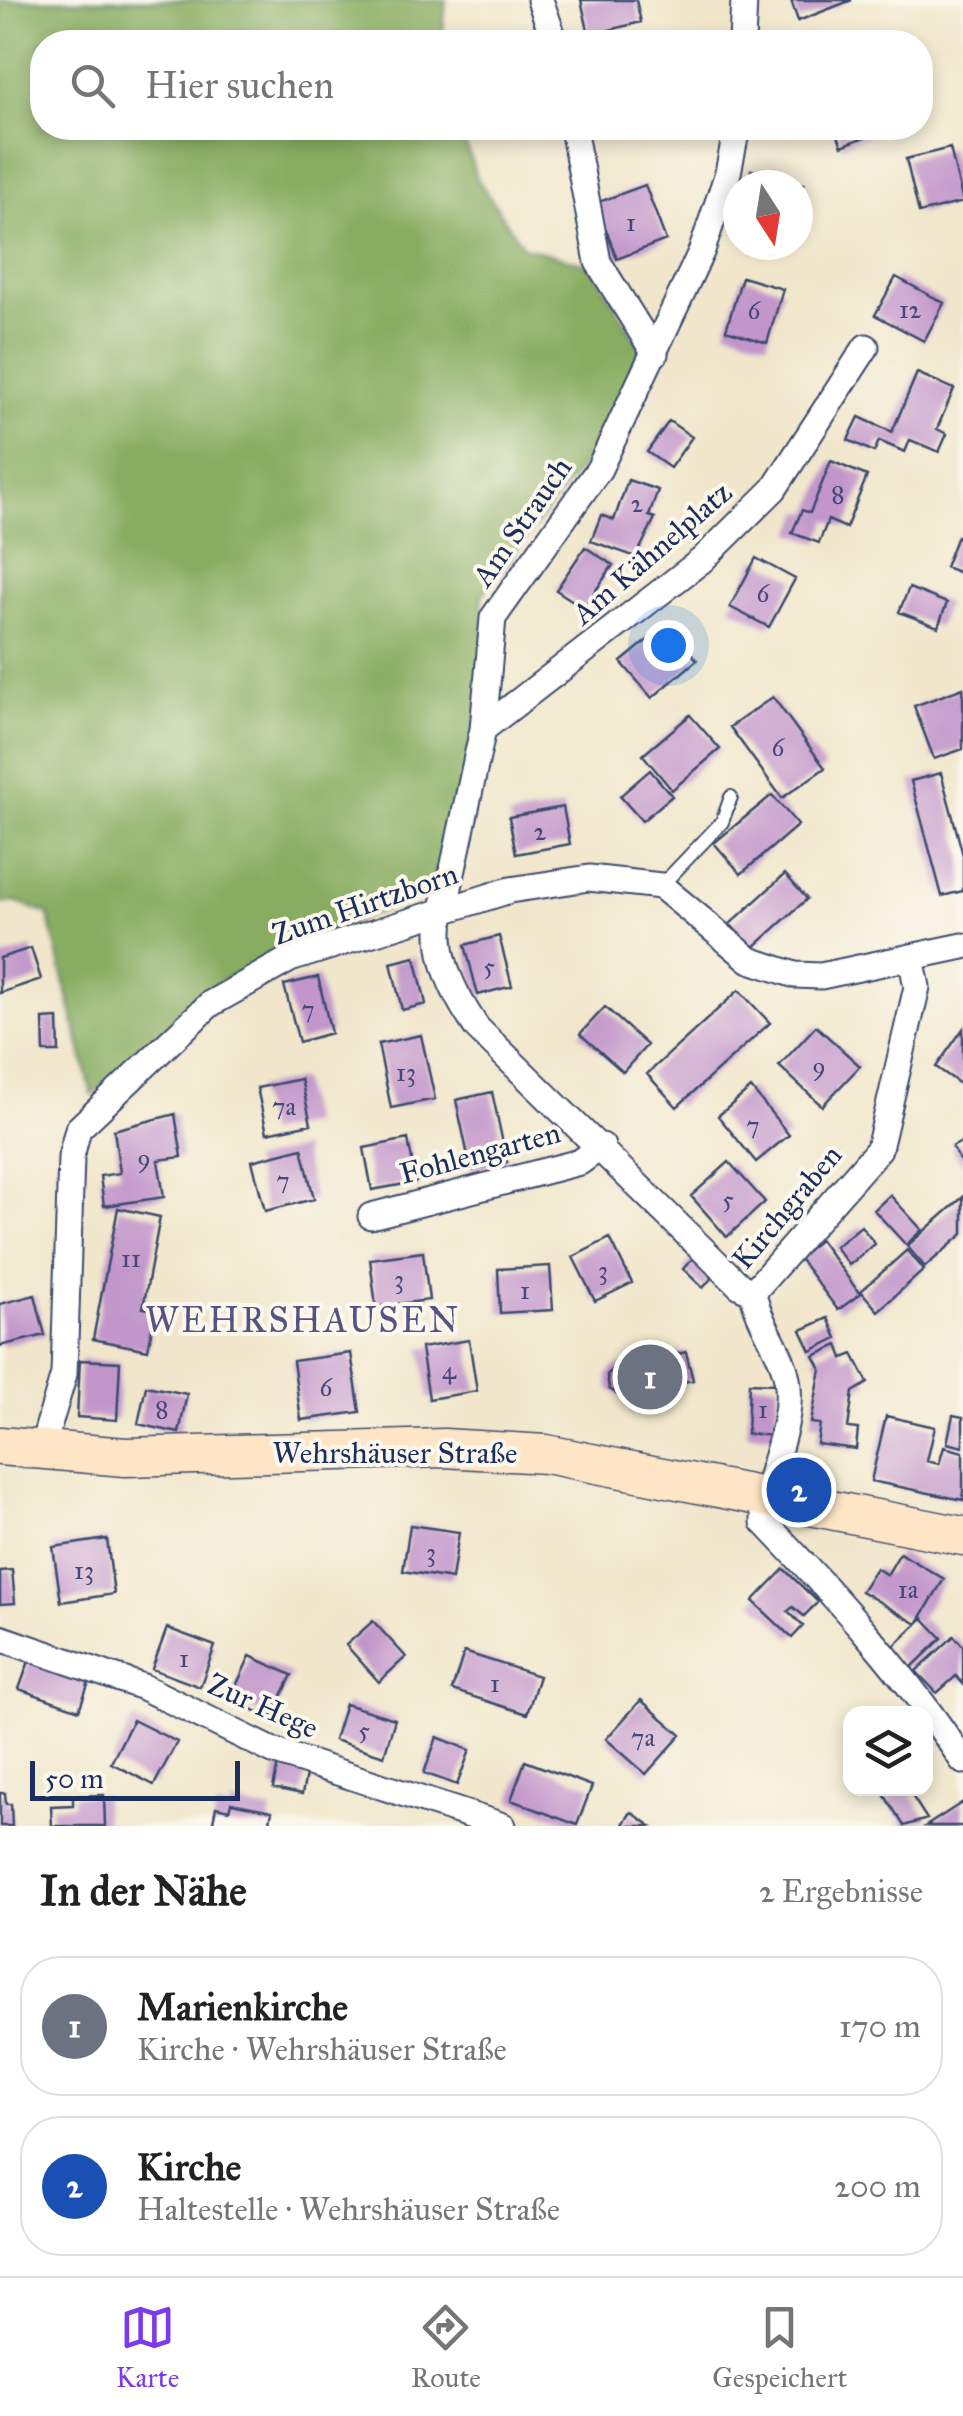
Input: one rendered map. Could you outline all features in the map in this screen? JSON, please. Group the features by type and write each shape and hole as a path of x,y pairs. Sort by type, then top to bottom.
{"street":[{"path":"540,0 551,30"},
{"path":"743,30 744,0"},
{"path":"576,140 598,262 655,354"},
{"name":"Am Strauch","path":"440,913 448,892 483,728 493,618 599,469 702,250 728,173 735,140"},
{"name":"Am Kähnelplatz","path":"483,728 702,560 762,501 866,347"},
{"name":"Zum Hirtzborn","path":"41,1452 64,1374 71,1157 78,1129 210,1004 290,959 556,881 618,878 661,886"},
{"path":"661,886 750,960 772,971 821,976 963,946"},
{"name":"Fohlengarten","path":"440,913 440,946 457,1000 477,1028 602,1146 740,1286 754,1292"},
{"name":"Kirchgraben","path":"764,1496 783,1436 788,1387 754,1292 879,1150 917,988 912,958"},
{"name":"Fohlengarten","path":"372,1216 580,1162 602,1146"},
{"name":"Wehrshäuser Straße","path":"0,1446 125,1458 444,1448 508,1450 579,1458 963,1536"},
{"path":"764,1496 764,1522 870,1638 930,1711 963,1761"},
{"name":"Zur Hege","path":"0,1638 143,1686 273,1751 504,1826"}],"lane":[{"path":"661,886 722,822 731,797"}],"green space":[{"path":"0,0 446,0 443,30 30,30 30,140 465,140 476,177 523,247 591,265 642,350 589,456 482,595 486,713 436,889 297,944 224,979 92,1095 48,914 15,902 0,904"}],"building":[{"path":"581,0 636,0 641,22 609,30 588,30"},
{"path":"791,0 852,0 798,21"},
{"path":"950,148 963,202 919,213 906,159"},
{"path":"645,185 666,240 617,259 596,203"},
{"path":"742,277 783,289 767,343 726,330"},
{"path":"896,277 944,303 924,341 875,315"},
{"path":"917,373 954,389 937,429 947,434 939,452 910,440 905,452 879,441 874,452 848,440 859,417 892,432"},
{"path":"669,421 692,437 670,468 647,452"},
{"path":"831,461 867,476 846,528 828,520 819,543 792,533 802,510 810,513"},
{"path":"628,480 658,490 649,516 655,518 636,557 591,541 601,515 614,520"},
{"path":"957,536 963,539 963,574 945,567"},
{"path":"585,547 613,565 584,608 556,590"},
{"path":"756,558 795,579 769,627 730,607"},
{"path":"909,588 947,603 938,627 899,612"},
{"path":"667,624 697,660 652,698 621,662"},
{"path":"963,688 963,749 934,759 914,706"},
{"path":"773,697 825,768 782,798 730,727"},
{"path":"690,715 720,749 672,790 643,755"},
{"path":"650,770 672,796 642,821 620,796"},
{"path":"941,773 963,855 963,891 942,896 911,781"},
{"path":"772,795 798,825 741,874 714,843"},
{"path":"563,807 570,844 516,854 509,817"},
{"path":"785,874 807,899 752,949 730,924"},
{"path":"499,936 512,986 478,995 465,945"},
{"path":"31,948 41,979 0,993 0,958"},
{"path":"415,957 426,1004 402,1010 391,963"},
{"path":"318,977 331,1033 299,1042 284,985"},
{"path":"739,990 770,1023 677,1107 647,1074"},
{"path":"605,1007 647,1045 623,1072 580,1034"},
{"path":"58,1018 59,1052 44,1052 43,1019"},
{"path":"816,1026 860,1066 822,1106 779,1066"},
{"path":"963,1029 963,1086 936,1067"},
{"path":"421,1035 435,1099 391,1108 378,1044"},
{"path":"301,1079 311,1124 267,1133 257,1088"},
{"path":"751,1088 789,1135 756,1162 718,1116"},
{"path":"492,1092 507,1162 471,1170 456,1100"},
{"path":"175,1114 182,1157 158,1160 164,1197 104,1206 100,1176 120,1173 114,1130"},
{"path":"408,1139 416,1182 372,1190 364,1148"},
{"path":"963,1141 963,1166 952,1147"},
{"path":"302,1148 314,1199 265,1211 252,1161"},
{"path":"729,1162 765,1202 727,1237 691,1196"},
{"path":"890,1195 922,1230 906,1245 874,1210"},
{"path":"963,1197 963,1234 925,1267 907,1246"},
{"path":"118,1208 160,1217 143,1308 155,1310 148,1350 93,1339"},
{"path":"861,1226 875,1244 849,1265 835,1247"},
{"path":"610,1238 632,1283 595,1301 573,1257"},
{"path":"820,1240 860,1294 838,1310 798,1257"},
{"path":"907,1250 924,1270 878,1311 861,1291"},
{"path":"423,1252 429,1300 376,1307 370,1259"},
{"path":"694,1257 714,1275 703,1288 683,1269"},
{"path":"550,1266 553,1310 500,1313 498,1269"},
{"path":"35,1295 45,1335 0,1346 0,1304"},
{"path":"828,1318 837,1338 811,1351 801,1330"},
{"path":"469,1340 477,1391 429,1399 421,1348"},
{"path":"838,1345 843,1358 853,1354 868,1383 853,1392 848,1428 858,1429 856,1449 817,1444 820,1424 811,1423 821,1369 814,1356"},
{"path":"686,1352 693,1380 665,1386 664,1396 657,1398 652,1389 620,1395 609,1389 607,1375 615,1367"},
{"path":"351,1353 360,1412 301,1420 293,1361"},
{"path":"80,1360 120,1362 117,1420 77,1417"},
{"path":"749,1383 778,1384 776,1436 747,1434"},
{"path":"146,1386 187,1394 179,1433 138,1424"},
{"path":"953,1415 963,1417 963,1447 947,1443"},
{"path":"886,1416 935,1427 927,1461 939,1464 944,1447 963,1452 963,1500 871,1481"},
{"path":"410,1525 459,1532 452,1579 403,1571"},
{"path":"107,1539 114,1594 61,1602 53,1547"},
{"path":"900,1553 944,1579 917,1624 861,1591 876,1568 887,1575"},
{"path":"784,1569 818,1602 804,1616 793,1607 788,1611 803,1626 792,1638 753,1601"},
{"path":"12,1570 15,1603 0,1604 0,1571"},
{"path":"923,1618 942,1638 909,1670 890,1650"},
{"path":"373,1621 406,1657 379,1682 346,1645"},
{"path":"167,1628 215,1646 200,1687 152,1669"},
{"path":"954,1636 963,1646 963,1684 956,1676 937,1693 916,1671"},
{"path":"464,1652 539,1676 527,1714 452,1690"},
{"path":"250,1656 292,1675 271,1718 230,1699"},
{"path":"29,1661 89,1682 79,1710 19,1689"},
{"path":"641,1700 681,1735 646,1774 606,1739"},
{"path":"345,1704 395,1719 384,1756 334,1740"},
{"path":"133,1720 177,1742 154,1785 111,1763"},
{"path":"437,1737 470,1750 457,1785 424,1773"},
{"path":"525,1761 592,1786 577,1825 511,1800"},
{"path":"278,1764 307,1770 302,1794 273,1788"},
{"path":"0,1793 5,1793 6,1804 11,1804 12,1826 0,1826"},
{"path":"104,1795 105,1826 52,1826 51,1806 73,1805 73,1796"},
{"path":"885,1796 912,1796 927,1819 904,1826"},
{"path":"963,1802 963,1826 926,1826"},
{"path":"231,1803 272,1811 269,1826 212,1826 216,1807 229,1810"},
{"path":"631,1812 651,1826 622,1826"}],"place":[{"name":"Marienkirche","path":"650,1377"},
{"name":"Kirche","path":"799,1490"}],"district":[{"name":"WEHRSHAUSEN","path":"303,1320"}]}
